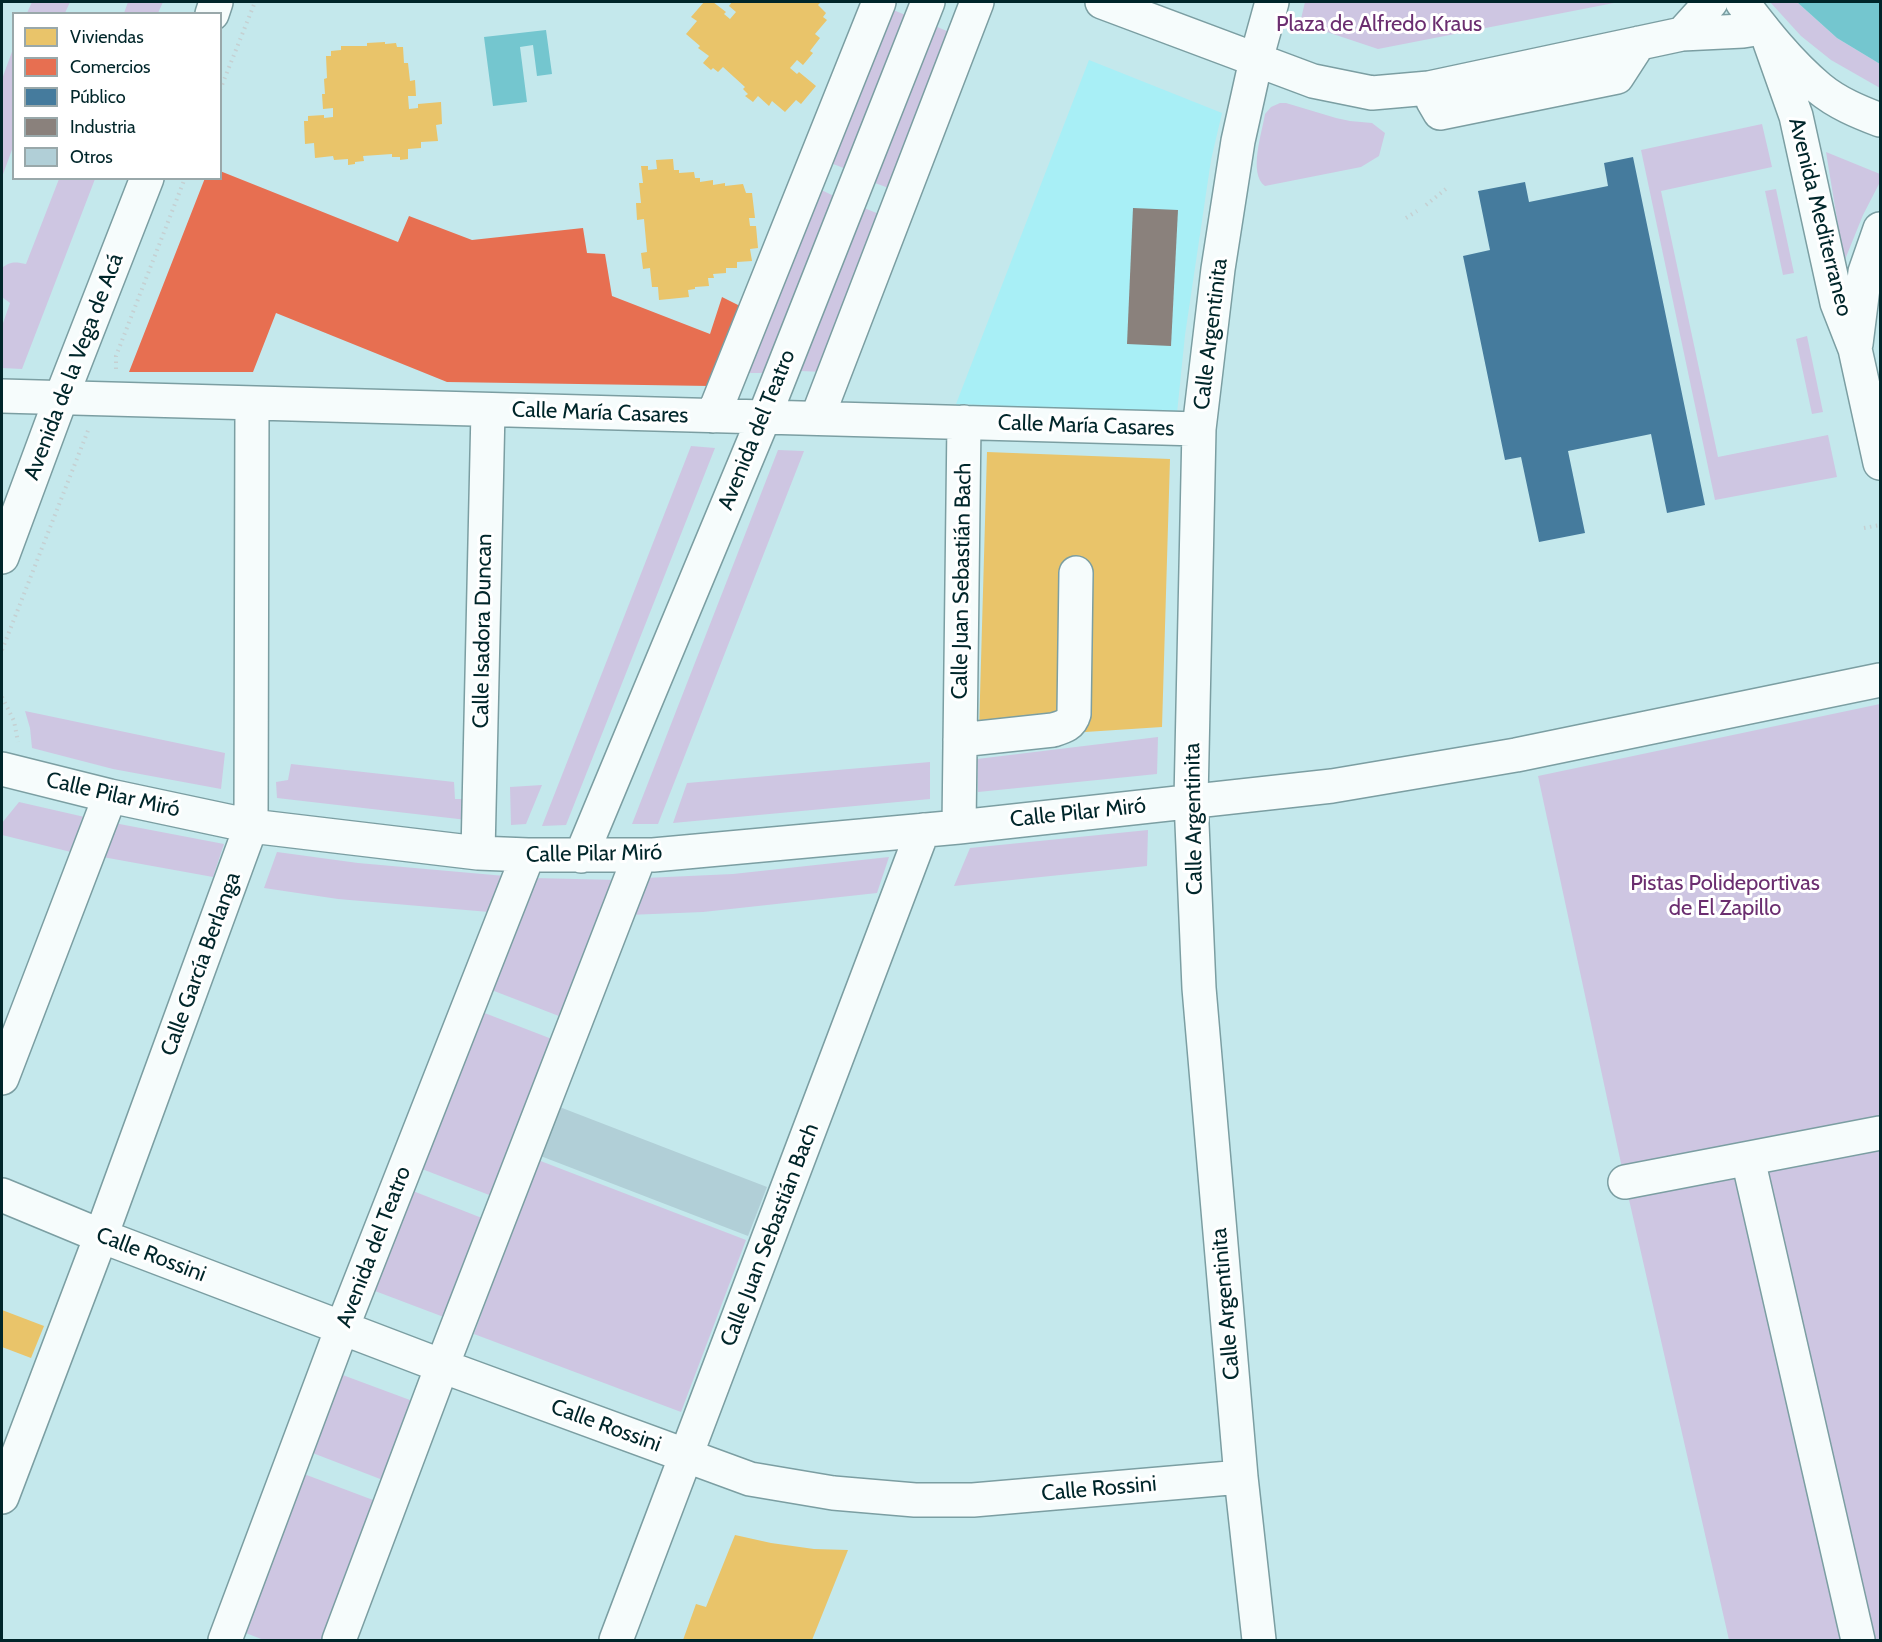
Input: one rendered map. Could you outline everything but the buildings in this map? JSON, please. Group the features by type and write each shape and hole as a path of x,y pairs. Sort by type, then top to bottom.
{"street":[{"name":"Avenida del Teatro","path":"713,416 879,2"},
{"name":"Avenida del Teatro","path":"581,856 764,417 928,2"},
{"path":"817,418 977,2"},
{"path":"1102,2 1313,81 1372,93 1429,88 1682,34 1765,32"},
{"name":"Calle Argentinita","path":"1259,1641 1241,1477 1199,988 1191,801 1199,429 1220,258 1238,141 1272,2"},
{"path":"1682,34 1711,2"},
{"path":"1742,2 1765,32 1819,88 1849,107 1881,120"},
{"name":"Avenida Mediterraneo","path":"1765,32 1796,117 1837,303 1855,349"},
{"name":"Avenida de la Vega de Acá","path":"2,556 146,180"},
{"name":"Avenida Mediterraneo","path":"1855,349 1865,272 1881,229"},
{"path":"1855,349 1875,415 1881,463"},
{"name":"Calle María Casares","path":"2,396 1199,429"},
{"name":"Calle García Berlanga","path":"2,1497 101,1236 251,826 252,404"},
{"name":"Calle Isadora Duncan","path":"478,853 488,410"},
{"name":"Calle Juan Sebastián Bach","path":"959,827 964,422"},
{"path":"960,740 1053,730 1067,726 1072,720 1074,714 1076,573"},
{"name":"Calle Pilar Miró","path":"10,760 110,796 251,826 478,853 640,855 959,827 1332,786 1516,755 1881,680"},
{"path":"2,1078 110,796"},
{"name":"Calle Juan Sebastián Bach","path":"616,1641 923,830"},
{"name":"Avenida del Teatro","path":"225,1641 342,1328 528,855"},
{"path":"339,1641 442,1366 640,855"},
{"path":"1625,1182 1748,1160 1881,1132"},
{"path":"1748,1160 1858,1641"},
{"name":"Calle Rossini","path":"2,1195 101,1236 442,1366 750,1479 833,1493 915,1500 973,1500 1241,1477"}],"path":[{"path":"222,85 255,2"},
{"path":"115,364 116,356 184,180"},
{"path":"1426,205 1447,188"},
{"path":"1406,218 1417,211"},
{"path":"2,650 90,426"},
{"path":"1864,528 1881,525"},
{"path":"2,697 14,721 10,760"}],"shaded area":[{"path":"1797,2 1880,2 1880,64 1837,38"},
{"path":"546,30 552,74 537,76 533,45 520,47 527,102 493,106 484,37"},
{"path":"1089,60 1222,113 1211,160 1185,335 1177,413 956,404"}],"green space":[{"path":"32,2 70,2 65,12 27,12"},
{"path":"128,2 163,2 158,12 124,12"},
{"name":"Plaza de Alfredo Kraus","path":"1305,2 1619,2 1378,49 1300,23"},
{"path":"1770,2 1797,2 1837,38 1880,64 1880,88 1831,60 1801,36"},
{"path":"886,7 908,16 846,169 823,160"},
{"path":"935,26 954,34 894,190 875,183"},
{"path":"12,52 12,150 2,177 2,79"},
{"path":"1280,103 1336,118 1372,123 1385,133 1379,156 1361,167 1265,186 1257,172 1259,142 1265,114 1271,107"},
{"path":"1762,124 1772,167 1661,191 1718,457 1828,435 1837,477 1715,500 1641,150"},
{"path":"1826,152 1880,174 1880,182 1863,215 1844,262"},
{"path":"59,180 95,180 22,369 2,368 2,326 10,303 2,297 2,268 13,263 26,264"},
{"path":"815,187 834,196 767,373 740,373"},
{"path":"1776,189 1794,273 1783,275 1765,191"},
{"path":"864,208 884,216 823,372 801,371"},
{"path":"1807,336 1823,412 1812,414 1796,339"},
{"path":"691,446 715,448 566,825 542,826"},
{"path":"778,450 804,451 658,824 632,824"},
{"name":"Pistas Polideportivas de El Zapillo","path":"1880,704 1880,1640 1729,1640 1625,1182 1538,776"},
{"path":"25,711 225,753 221,789 113,769 32,748"},
{"path":"1158,737 1157,774 978,792 977,759"},
{"path":"930,762 930,799 673,823 687,783"},
{"path":"291,764 454,782 455,799 467,799 467,820 277,798 276,782 288,780"},
{"path":"542,785 526,824 511,825 510,787"},
{"path":"19,802 89,818 75,853 2,835 2,823"},
{"path":"109,822 224,844 213,877 97,856"},
{"path":"1148,830 1147,866 954,886 970,848"},
{"path":"277,852 358,863 505,876 489,912 338,899 264,888"},
{"path":"889,857 877,893 703,912 628,915 645,878 733,874"},
{"path":"533,878 618,880 564,1018 489,989"},
{"path":"482,1012 557,1041 497,1198 422,1169"},
{"path":"538,1160 746,1240 681,1412 474,1334"},
{"path":"413,1191 487,1220 449,1319 375,1291"},
{"path":"340,1374 418,1403 388,1482 310,1452"},
{"path":"304,1474 381,1503 328,1640 264,1640 243,1632"}]}
